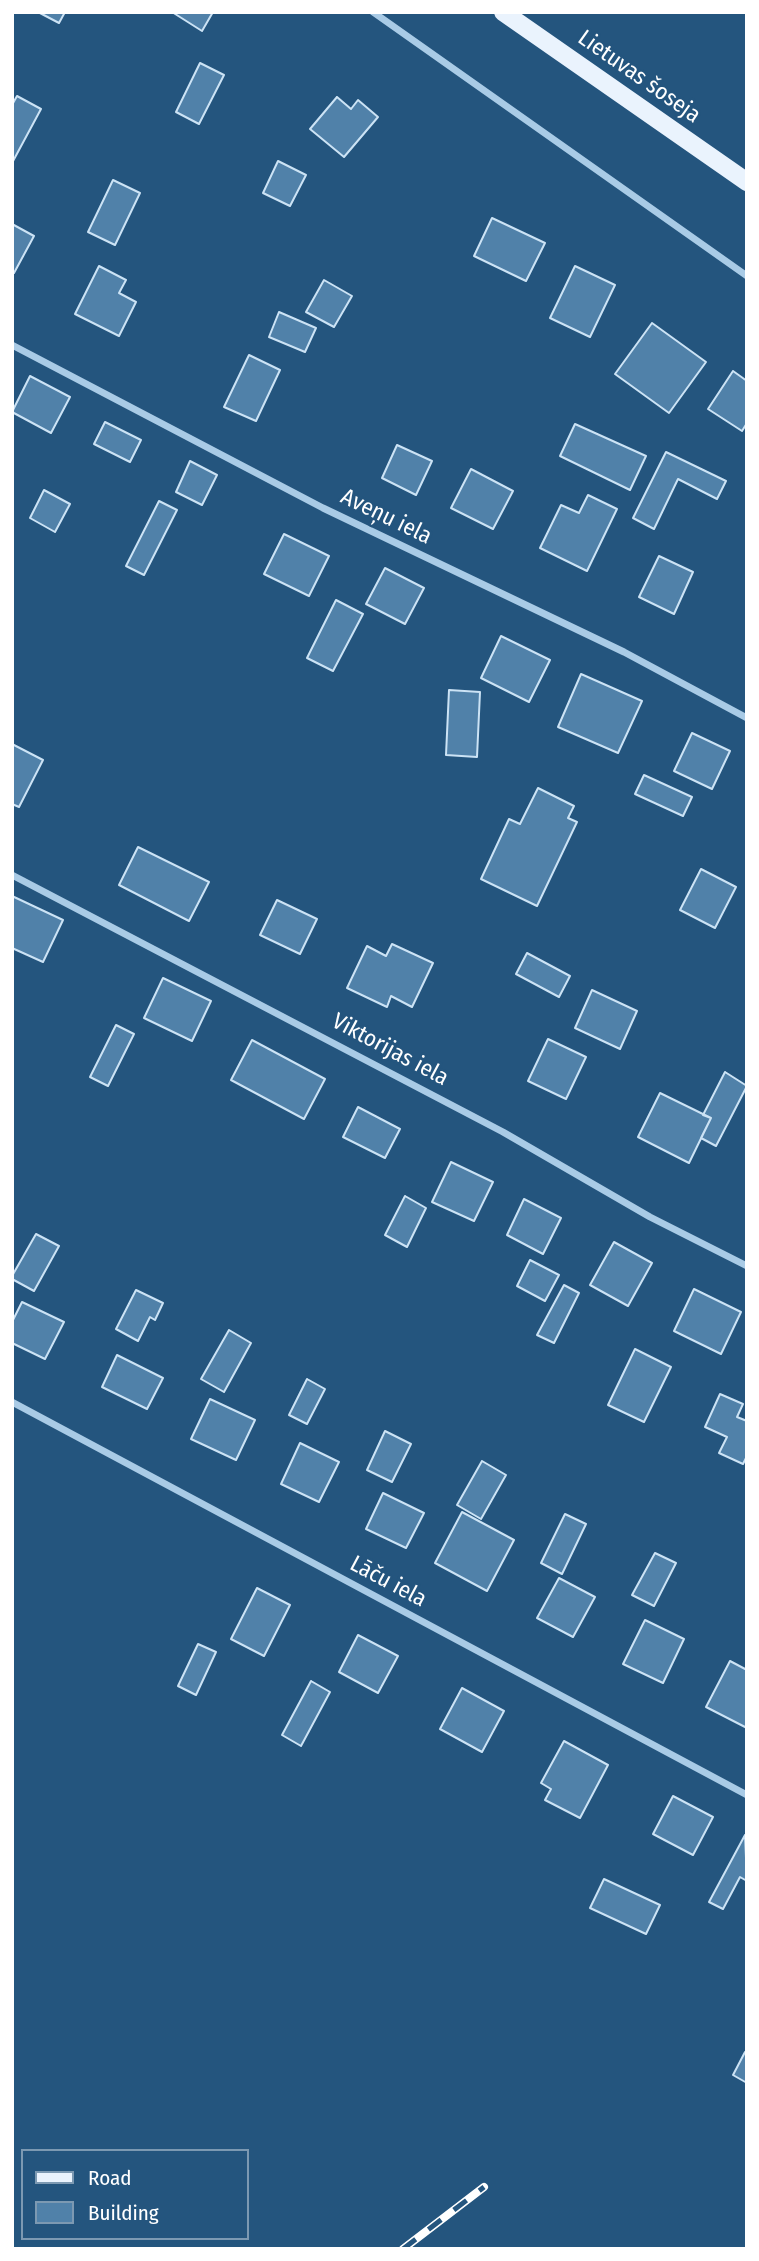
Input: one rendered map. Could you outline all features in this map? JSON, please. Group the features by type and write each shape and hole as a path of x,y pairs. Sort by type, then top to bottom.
{"main road":[{"name":"Lietuvas šoseja","path":"503,12 747,182"}],"street":[{"path":"373,12 747,276"},
{"name":"Aveņu iela","path":"12,345 323,508 624,652 747,718"},
{"name":"Viktorijas iela","path":"12,875 480,1120 650,1217 747,1266"},
{"name":"Lāču iela","path":"12,1402 747,1795"}],"building":[{"path":"38,12 65,12 59,23"},
{"path":"172,12 213,12 202,31"},
{"path":"200,63 224,75 199,124 176,112"},
{"path":"17,96 41,109 12,163 12,105"},
{"path":"337,97 351,109 358,100 378,117 344,157 310,129"},
{"path":"278,161 306,175 290,206 263,193"},
{"path":"113,180 140,193 115,245 88,232"},
{"path":"492,218 545,243 526,281 474,256"},
{"path":"12,224 34,236 14,273 12,272"},
{"path":"99,266 126,280 119,293 136,302 119,336 75,314"},
{"path":"575,266 615,285 590,337 550,318"},
{"path":"324,280 352,296 334,327 306,312"},
{"path":"279,312 316,328 305,352 269,337"},
{"path":"652,323 706,362 669,413 615,374"},
{"path":"249,355 280,370 256,421 224,407"},
{"path":"733,371 747,381 747,423 742,431 708,409"},
{"path":"30,376 70,397 51,433 12,412"},
{"path":"105,422 141,440 130,462 94,444"},
{"path":"575,424 646,456 630,490 560,456"},
{"path":"397,445 432,461 416,495 382,478"},
{"path":"666,452 726,481 717,499 678,479 654,529 633,518"},
{"path":"190,461 217,475 202,505 176,492"},
{"path":"471,469 513,491 493,529 451,508"},
{"path":"44,490 70,504 55,532 30,518"},
{"path":"588,495 617,509 587,571 540,548 561,505 579,513"},
{"path":"159,501 177,510 144,575 126,566"},
{"path":"284,534 329,556 309,596 264,574"},
{"path":"659,556 693,572 674,614 639,597"},
{"path":"385,568 424,588 405,624 366,604"},
{"path":"336,600 363,614 333,671 307,658"},
{"path":"501,636 550,660 529,702 481,678"},
{"path":"581,674 642,701 618,753 558,727"},
{"path":"449,690 480,692 477,757 446,755"},
{"path":"692,733 730,751 712,789 674,771"},
{"path":"12,744 43,760 19,807 12,804"},
{"path":"644,775 692,797 683,816 635,794"},
{"path":"538,788 574,806 568,818 577,822 537,906 481,879 509,819 520,824"},
{"path":"138,847 209,882 189,921 119,885"},
{"path":"701,869 736,887 715,928 680,910"},
{"path":"12,896 63,920 43,962 12,948"},
{"path":"277,900 317,919 300,954 260,935"},
{"path":"392,944 433,963 412,1007 391,996 387,1007 347,988 367,946 386,956"},
{"path":"527,953 570,976 559,997 516,974"},
{"path":"163,978 211,1001 192,1041 144,1018"},
{"path":"592,990 637,1011 620,1049 575,1028"},
{"path":"116,1025 134,1034 108,1086 90,1077"},
{"path":"548,1039 586,1057 566,1099 528,1081"},
{"path":"252,1040 325,1079 304,1119 231,1080"},
{"path":"725,1072 747,1086 716,1146 701,1138 711,1118 703,1115"},
{"path":"660,1093 711,1118 689,1163 638,1137"},
{"path":"358,1107 400,1129 385,1158 343,1137"},
{"path":"451,1162 493,1182 474,1221 432,1202"},
{"path":"405,1196 426,1208 407,1247 385,1235"},
{"path":"524,1199 561,1218 543,1254 507,1235"},
{"path":"36,1234 59,1246 34,1291 12,1279 12,1276"},
{"path":"614,1242 652,1263 628,1306 590,1285"},
{"path":"530,1260 559,1275 545,1301 517,1286"},
{"path":"564,1285 579,1293 554,1343 537,1335"},
{"path":"694,1289 741,1312 721,1354 674,1331"},
{"path":"136,1290 163,1303 155,1320 150,1317 138,1341 116,1329"},
{"path":"22,1302 64,1322 45,1359 12,1343 12,1322"},
{"path":"229,1330 251,1343 224,1392 201,1379"},
{"path":"635,1349 671,1367 644,1422 608,1405"},
{"path":"117,1355 163,1378 147,1409 102,1387"},
{"path":"307,1379 325,1389 307,1424 289,1415"},
{"path":"720,1394 743,1404 737,1417 747,1421 747,1456 743,1464 719,1453 727,1437 705,1427"},
{"path":"210,1399 255,1420 236,1460 191,1439"},
{"path":"385,1431 411,1444 392,1482 367,1470"},
{"path":"300,1443 339,1462 319,1502 281,1484"},
{"path":"482,1461 506,1475 481,1519 457,1505"},
{"path":"383,1493 424,1513 406,1548 366,1529"},
{"path":"462,1512 514,1540 487,1591 435,1563"},
{"path":"565,1514 586,1524 562,1574 541,1563"},
{"path":"655,1553 676,1563 654,1606 632,1595"},
{"path":"559,1578 595,1597 573,1637 537,1618"},
{"path":"257,1588 290,1605 264,1656 231,1639"},
{"path":"645,1620 684,1639 663,1683 623,1664"},
{"path":"358,1635 398,1656 378,1693 339,1672"},
{"path":"198,1644 216,1652 196,1695 178,1686"},
{"path":"730,1661 747,1670 747,1728 706,1707"},
{"path":"311,1681 330,1692 301,1746 282,1735"},
{"path":"462,1688 504,1711 482,1752 440,1729"},
{"path":"564,1741 608,1765 580,1818 545,1800 551,1789 541,1783"},
{"path":"673,1796 713,1817 693,1855 653,1834"},
{"path":"745,1835 747,1881 740,1877 723,1909 709,1902"},
{"path":"604,1879 660,1905 646,1934 590,1908"},
{"path":"745,2052 747,2053 747,2083 733,2075"}],"railway":[{"path":"403,2249 484,2187"}]}
